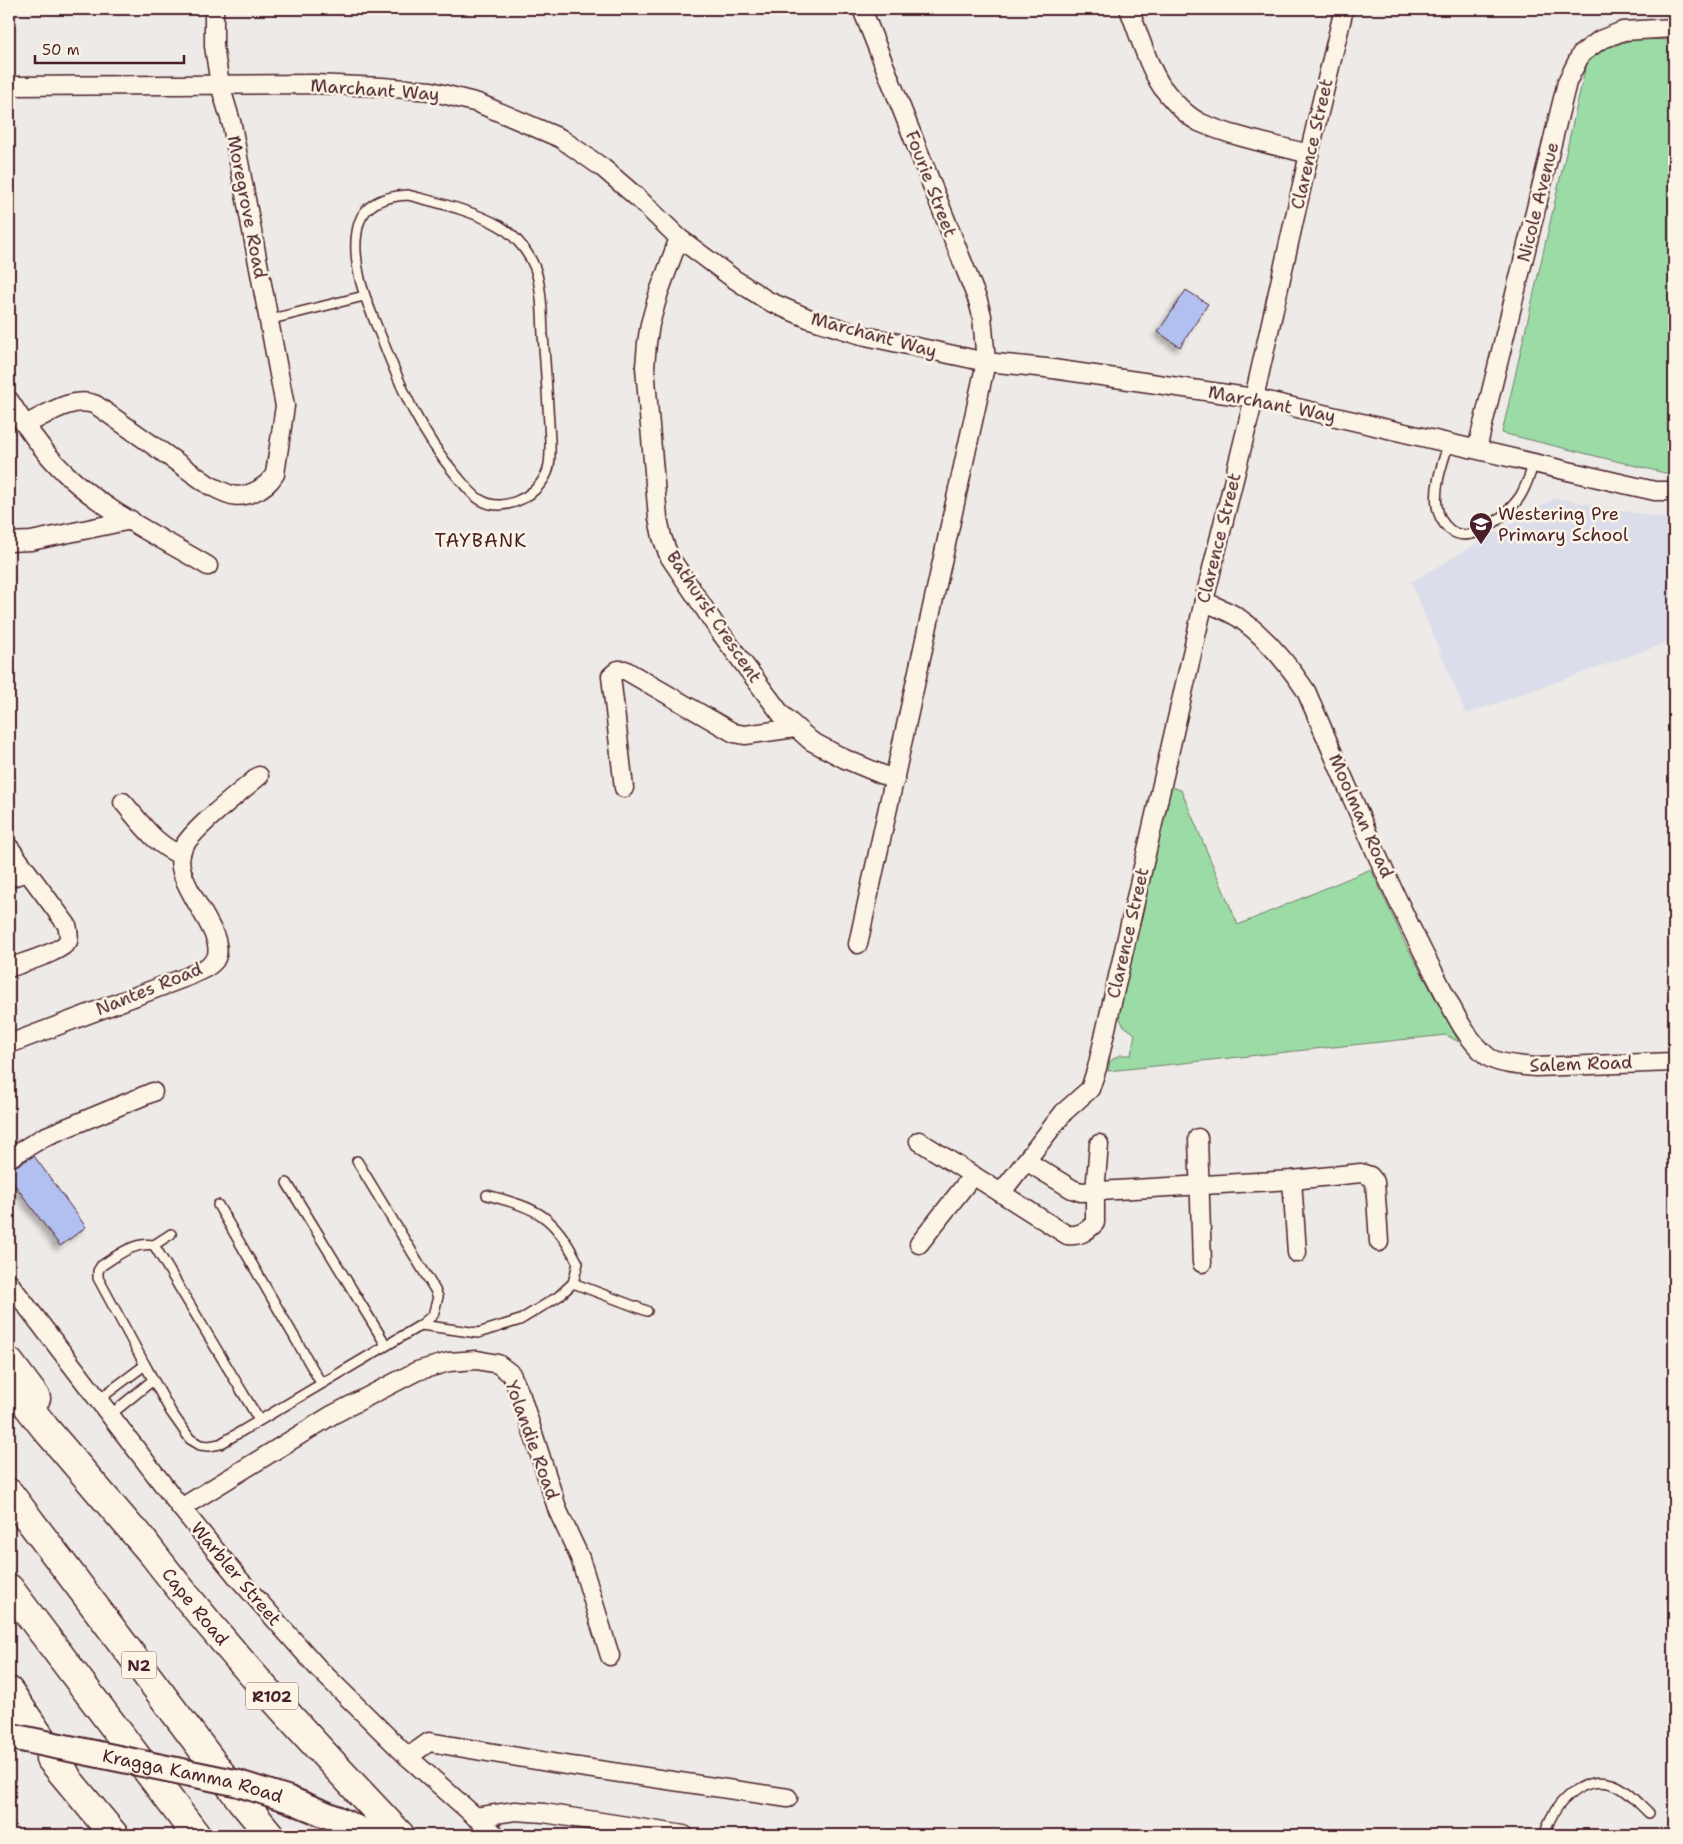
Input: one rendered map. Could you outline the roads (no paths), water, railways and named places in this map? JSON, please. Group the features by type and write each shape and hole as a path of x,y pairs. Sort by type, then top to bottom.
{"main road":[{"name":"Cape Road","path":"9,1362 151,1552 215,1630 276,1701 400,1835"},
{"path":"9,1382 45,1428 151,1552"},
{"name":"N2","path":"9,1493 241,1800 270,1835"},
{"path":"9,1588 196,1835"},
{"path":"9,1691 66,1775"},
{"path":"9,1711 66,1775 114,1835"},
{"name":"Kragga Kamma Road","path":"9,1736 238,1782 288,1798 370,1835"}],"street":[{"name":"Moregrove Road","path":"25,425 69,404 81,401 89,402 209,485 227,494 237,497 247,496 269,483 275,474 285,406 232,125 220,84 214,46 214,9"},
{"name":"Fourie Street","path":"862,9 978,301 982,316 986,362"},
{"path":"1129,9 1147,56 1158,78 1176,104 1200,122 1256,141 1308,154"},
{"name":"Clarence Street","path":"1001,1193 1064,1112 1090,1089 1204,601 1254,398 1308,154 1344,9"},
{"name":"Nicole Avenue","path":"1477,449 1567,82 1581,54 1600,40 1623,31 1674,28"},
{"name":"Marchant Way","path":"9,86 313,84 431,91 478,102 560,138 603,168 639,199 679,238 734,279 768,301 810,319 861,335 986,362 1046,368 1254,398 1655,490 1674,491"},
{"name":"Bathurst Crescent","path":"679,238 650,324 646,351 648,403 658,518 662,537 670,556 720,632 781,714 811,741 845,759 894,780"},
{"path":"858,944 986,362"},
{"path":"9,400 43,449 66,474 98,499 208,566"},
{"path":"9,542 39,539 131,520"},
{"name":"Moolman Road","path":"1204,601 1238,617 1273,649 1291,669 1306,691 1409,926 1458,1021 1470,1039 1489,1058"},
{"path":"624,788 611,676 618,670 625,670 734,732 745,735 795,728"},
{"path":"123,802 167,850 181,855 186,843 200,827 260,776"},
{"path":"9,847 66,925 69,934 68,941 61,948 9,968"},
{"name":"Nantes Road","path":"9,1044 189,976 213,962 218,950 217,943 184,879 181,870 181,855"},
{"path":"9,878 27,872"},
{"name":"Salem Road","path":"1489,1058 1515,1065 1535,1067 1674,1062"},
{"path":"9,1158 44,1137 153,1092"},
{"path":"1198,1138 1202,1263"},
{"path":"919,1141 1067,1235 1076,1236 1088,1231 1094,1223 1098,1144"},
{"path":"1026,1161 1072,1189 1081,1192 1292,1180 1361,1173 1370,1176 1375,1182 1379,1242"},
{"path":"919,1244 973,1175"},
{"path":"1292,1180 1298,1253"},
{"name":"Warbler Street","path":"9,1284 181,1508 239,1579 318,1668 408,1757 496,1835"},
{"name":"Yolandie Road","path":"181,1508 332,1415 417,1372 449,1362 477,1360 498,1364 511,1374 521,1396 558,1511 580,1558 610,1656"},
{"path":"408,1757 429,1742 540,1761 788,1798"},
{"path":"475,1817 515,1811 544,1813 684,1835"}],"lane":[{"path":"408,195 474,215 499,226 518,242 529,255 539,284 550,460 542,480 523,498 510,505 488,504 478,499 445,461 424,432 407,399 364,296 359,277 356,250 359,222 366,211 380,200 393,196 408,195"},
{"path":"268,320 364,296"},
{"path":"1449,442 1438,480 1437,506 1445,526 1460,535 1475,534 1498,520 1519,497 1534,463"},
{"path":"171,1234 154,1245 132,1246 101,1266 98,1271 98,1278 144,1365 184,1431 190,1439 200,1445 220,1444 421,1324 433,1315 436,1309 438,1297 357,1161"},
{"path":"288,1183 386,1345"},
{"path":"421,1324 478,1333 520,1320 559,1296 573,1283 578,1264 564,1237 545,1216 521,1204 487,1195"},
{"path":"218,1205 321,1383"},
{"path":"154,1245 259,1420"},
{"path":"573,1283 647,1311"},
{"path":"98,1400 144,1365"},
{"path":"110,1415 153,1380"},
{"path":"1545,1835 1556,1810 1569,1795 1586,1784 1598,1782 1613,1784 1624,1790 1648,1813"}],"place":[{"name":"Westering Pre Primary School","path":"1481,545"}],"district":[{"name":"TAYBANK","path":"481,540"}]}
